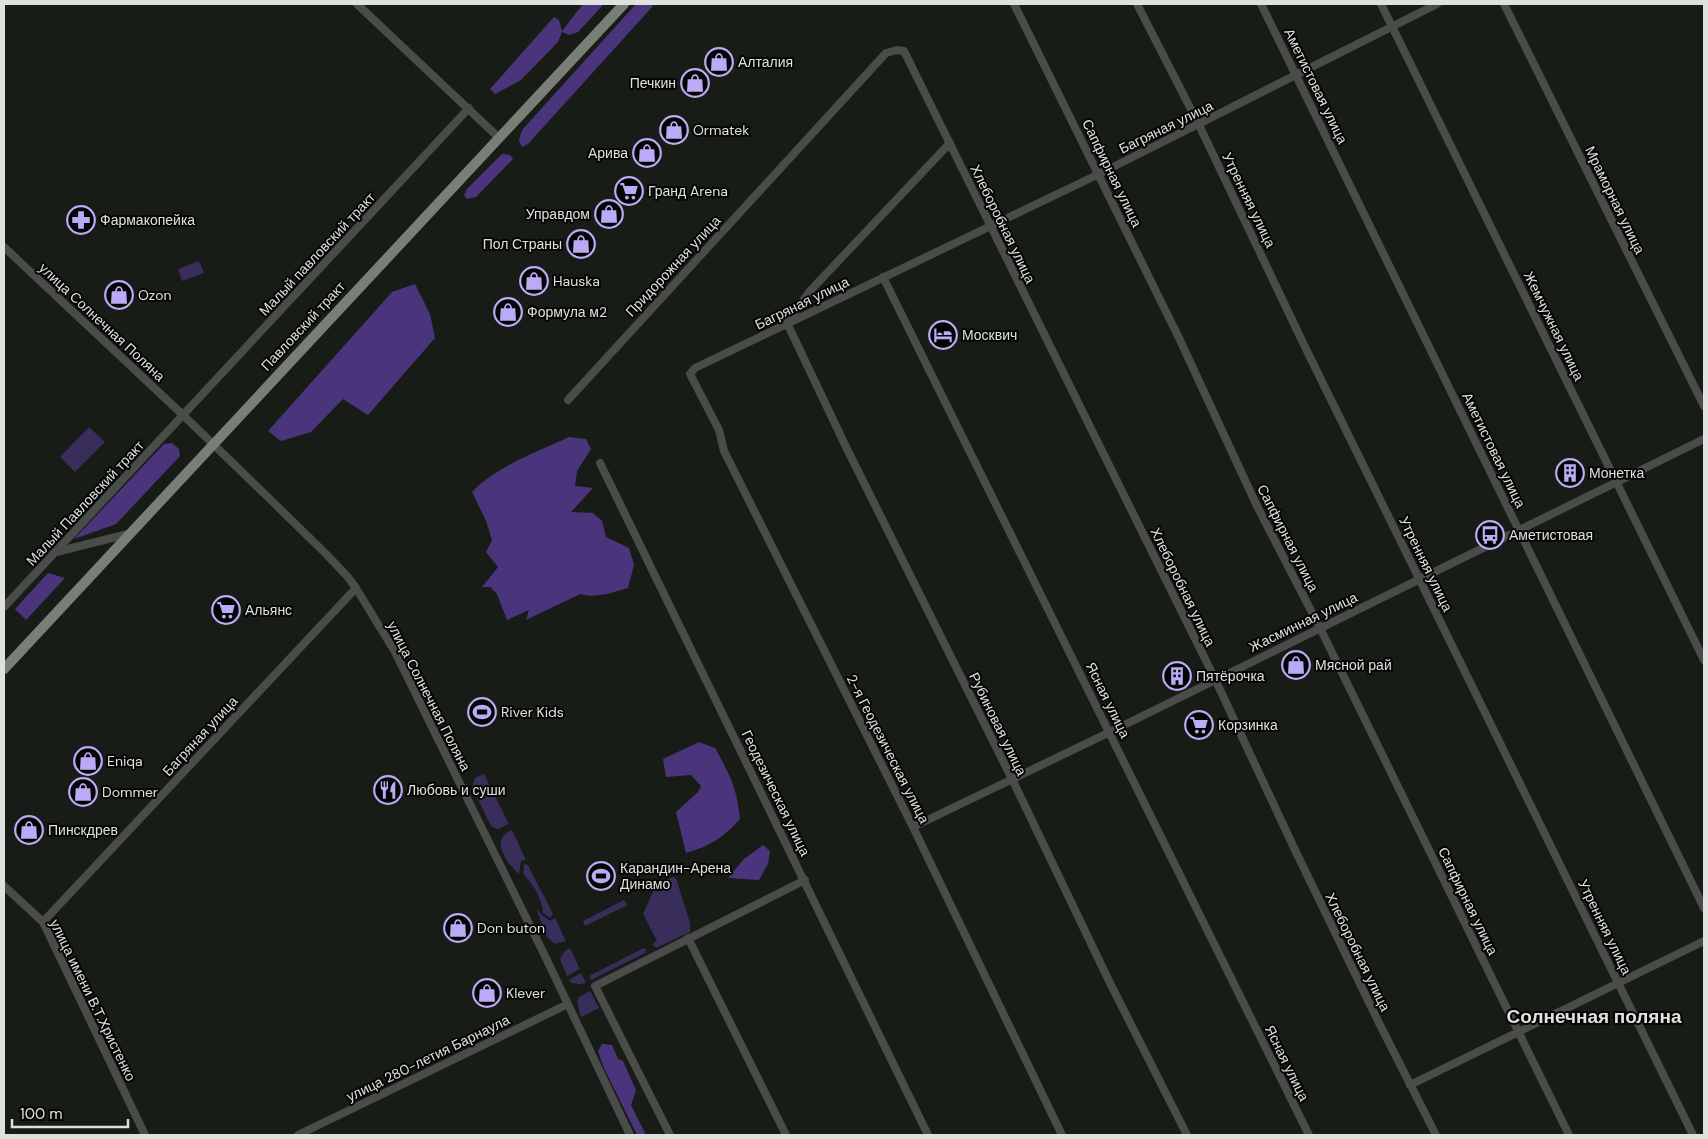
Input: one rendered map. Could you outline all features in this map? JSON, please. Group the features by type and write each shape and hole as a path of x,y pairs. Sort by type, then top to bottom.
{"main road":[{"name":"Павловский тракт","path":"4,669 624,4"}],"street":[{"path":"357,4 498,137"},
{"name":"Сапфирная улица","path":"1014,4 1179,338 1257,506 1320,628 1569,1135"},
{"name":"Утренняя улица","path":"1137,4 1693,1135"},
{"name":"Аметистовая улица","path":"1261,4 1704,908"},
{"name":"Жемчужная улица","path":"1381,4 1704,660"},
{"name":"Багряная улица","path":"690,374 695,368 1099,174 1437,4"},
{"name":"Мраморная улица","path":"1504,4 1704,406"},
{"name":"Придорожная улица","path":"568,400 886,53 897,50 904,51"},
{"name":"Хлеборобная улица","path":"904,51 1215,679 1295,850 1436,1135"},
{"name":"Малый павловский тракт","path":"184,416 469,108"},
{"path":"788,323 810,290 950,143"},
{"name":"улица Солнечная Поляна","path":"4,247 184,416 326,554 356,588 395,652 568,1004 630,1135"},
{"name":"Ясная улица","path":"883,277 1309,1135"},
{"name":"Рубиновая улица","path":"788,323 847,449 1187,1135"},
{"name":"2-я Геодезическая улица","path":"690,374 719,430 724,451 913,827 1062,1135"},
{"name":"Малый Павловский тракт","path":"4,608 184,416"},
{"name":"Жасминная улица","path":"913,827 1704,439"},
{"name":"Геодезическая улица","path":"600,463 928,1135"},
{"path":"56,552 128,534"},
{"name":"Багряная улица","path":"43,922 356,588"},
{"path":"670,1135 595,986 805,880"},
{"name":"улица имени В.Т.Христенко","path":"4,886 43,922 145,1135"},
{"path":"688,938 786,1135"},
{"path":"1410,1085 1704,941"},
{"name":"улица 280-летия Барнаула","path":"298,1135 568,1004"}],"shaded area":[{"path":"583,4 604,4 578,32 569,35 562,32 558,42 521,80 495,94 490,89 554,17 559,20 562,31"},
{"path":"636,4 650,4 653,6 528,144 522,147 519,140 522,130"},
{"path":"502,154 510,155 513,159 476,197 467,199 464,195 467,189"},
{"path":"199,261 204,273 182,281 178,269"},
{"path":"415,284 430,314 435,338 368,415 343,399 311,432 281,441 268,431 392,292"},
{"path":"89,427 105,442 75,472 60,457"},
{"path":"569,437 586,439 591,449 577,471 575,486 593,488 571,512 593,513 602,521 606,537 629,548 634,565 628,588 607,594 590,596 580,594 526,620 529,610 507,620 497,594 490,587 482,587 498,567 486,552 492,540 486,521 472,492 505,467"},
{"path":"172,443 179,449 180,456 116,524 74,539 164,444"},
{"path":"48,573 65,578 26,620 15,609"},
{"path":"699,742 715,748 729,774 735,790 740,819 716,840 686,853 676,812 698,792 701,786 691,775 666,777 663,759"},
{"path":"484,774 509,824 498,829 490,824 472,787 475,778"},
{"path":"512,830 526,860 521,861 519,874 509,863 501,847 503,837"},
{"path":"763,845 770,851 768,864 759,880 728,878 744,859"},
{"path":"524,864 528,865 553,914 550,918 543,913 541,902 536,892 523,874"},
{"path":"673,877 676,878 690,923 690,932 656,948 652,944 657,941 643,914 656,885"},
{"path":"624,900 627,905 585,926 583,921"},
{"path":"536,908 550,921 555,918 566,941 555,944 547,937"},
{"path":"570,948 580,969 567,976 560,959 564,952"},
{"path":"644,948 646,949 645,953 591,980 589,976"},
{"path":"581,973 586,983 571,983 569,980"},
{"path":"590,991 599,1008 581,1017 577,1002 579,997"},
{"path":"602,1044 612,1045 618,1059 623,1061 636,1090 631,1105 646,1135 637,1135 603,1066 598,1051"}],"place":[{"name":"Алталия","path":"719,62"},
{"name":"Печкин","path":"695,83"},
{"name":"Ormatek","path":"674,130"},
{"name":"Арива","path":"647,153"},
{"name":"Гранд Arena","path":"629,191"},
{"name":"Управдом","path":"609,214"},
{"name":"Фармакопейка","path":"81,220"},
{"name":"Пол Страны","path":"581,244"},
{"name":"Hauska","path":"534,281"},
{"name":"Ozon","path":"119,295"},
{"name":"Формула м2","path":"508,312"},
{"name":"Москвич","path":"943,335"},
{"name":"Монетка","path":"1570,473"},
{"name":"Аметистовая","path":"1490,535"},
{"name":"Альянс","path":"226,610"},
{"name":"Мясной рай","path":"1296,665"},
{"name":"Пятёрочка","path":"1177,676"},
{"name":"River Kids","path":"482,712"},
{"name":"Корзинка","path":"1199,725"},
{"name":"Eniqa","path":"88,761"},
{"name":"Любовь и суши","path":"388,790"},
{"name":"Dommer","path":"83,792"},
{"name":"Пинскдрев","path":"29,830"},
{"name":"Карандин-Арена Динамо","path":"601,876"},
{"name":"Don buton","path":"458,928"},
{"name":"Klever","path":"487,993"}],"district":[{"name":"Солнечная поляна","path":"1594,1016"}]}
